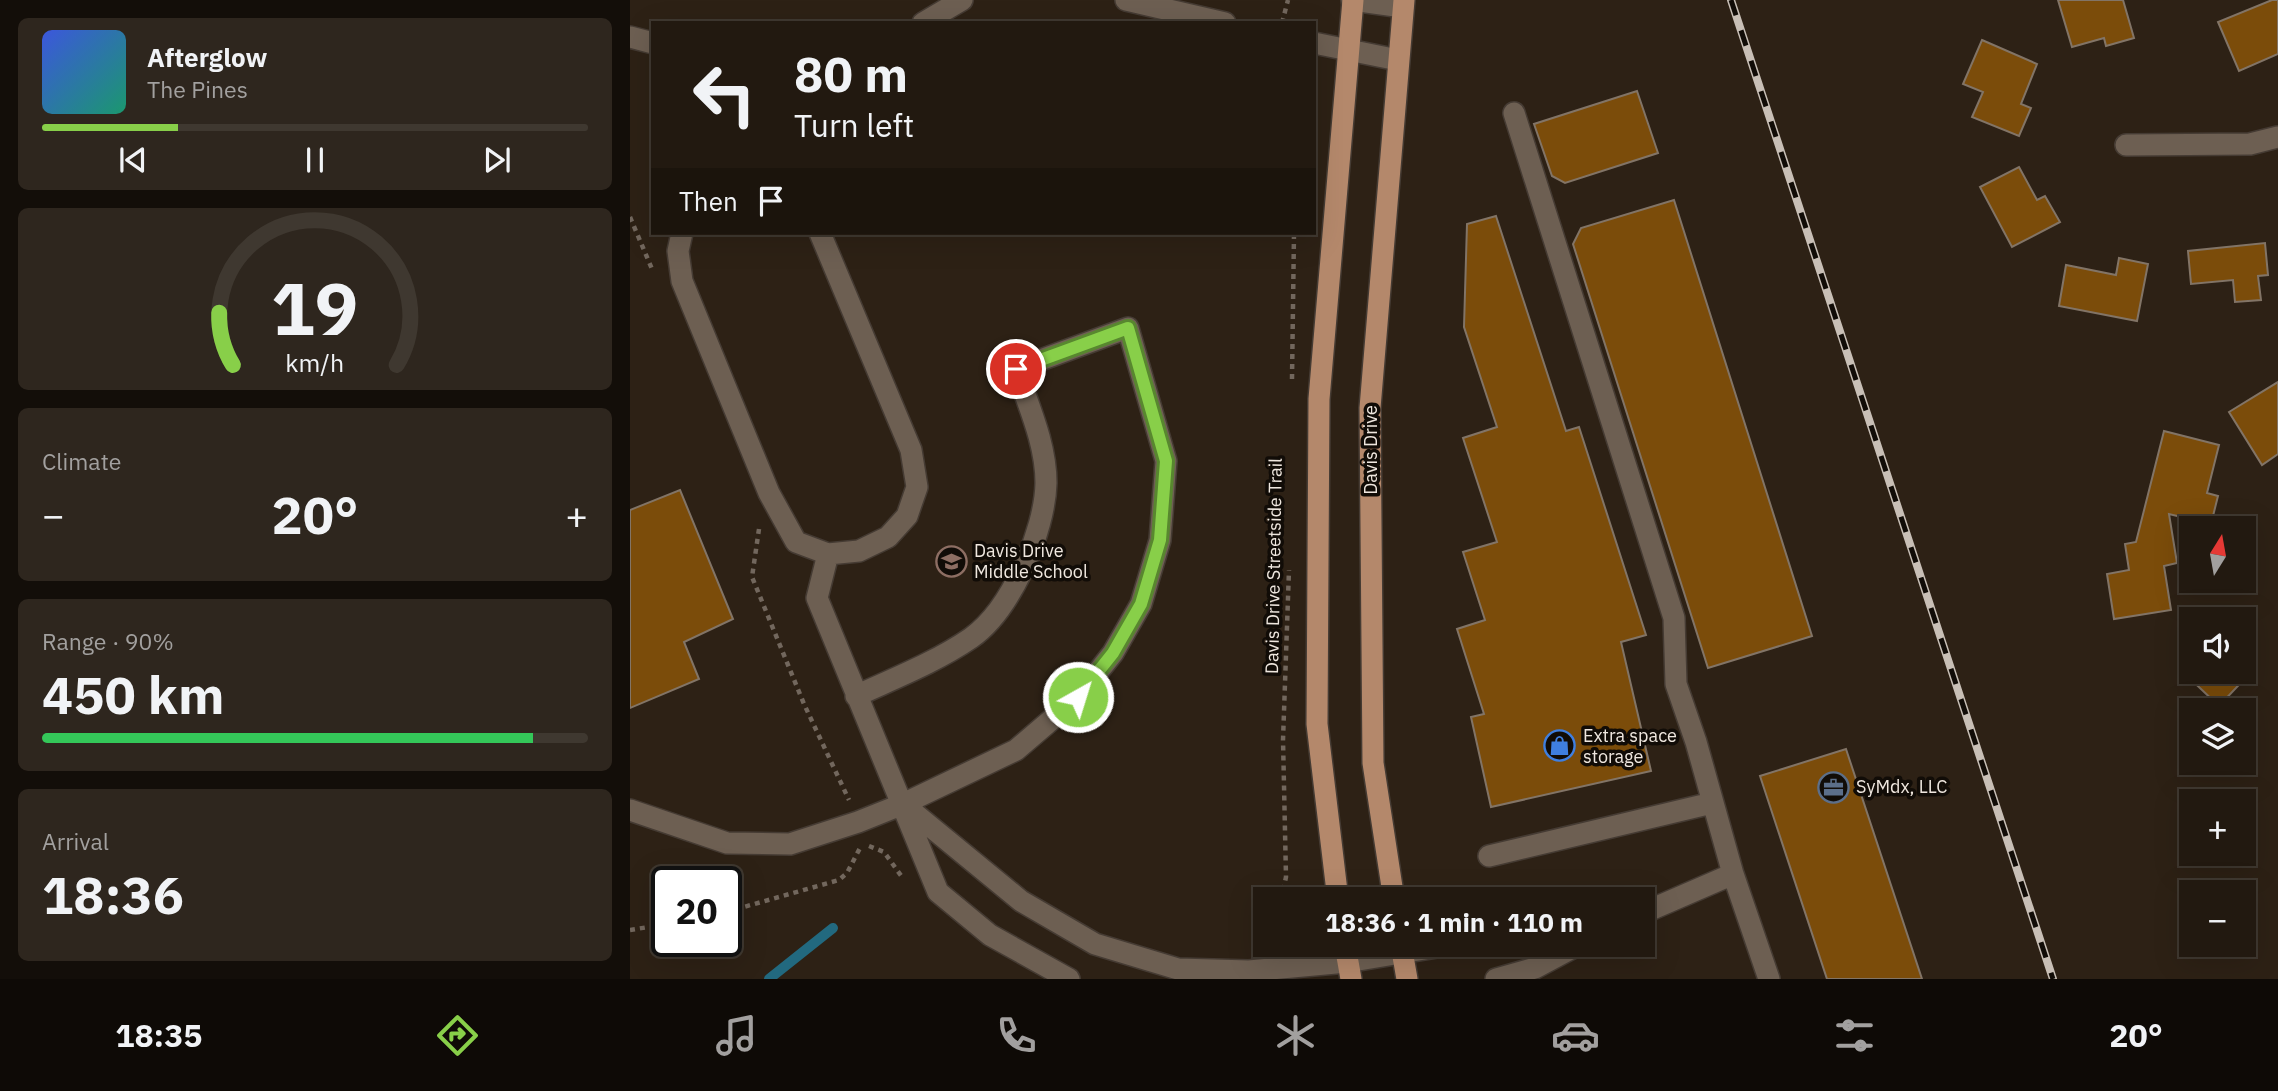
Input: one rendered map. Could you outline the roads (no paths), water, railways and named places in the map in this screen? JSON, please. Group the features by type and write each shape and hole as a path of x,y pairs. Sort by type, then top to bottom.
{"main road":[{"path":"1336,887 1317,724 1319,412 1352,0"},
{"name":"Davis Drive","path":"1392,887 1373,763 1370,408 1404,3"},
{"path":"1403,957 1407,979"}],"street":[{"path":"926,21 962,0"},
{"path":"1126,0 1216,21"},
{"path":"1352,0 1404,3"},
{"path":"630,37 651,42"},
{"path":"1316,43 1398,60"},
{"path":"1514,113 1674,618 1676,684 1696,742 1733,874 1769,979"},
{"path":"2126,145 2250,144 2278,137"},
{"path":"682,235 678,251 682,281 769,493 796,542 828,554 859,551 888,537 907,516 917,487 911,450 821,235"},
{"path":"630,810 727,843 790,844 903,804 1016,750 1078,697 1113,653 1141,604 1160,540 1166,461 1128,328 1016,369 1040,440 1046,483 1038,527 1022,573 999,609 973,637 930,662 856,696"},
{"path":"828,554 817,598 938,892 990,935 1069,979"},
{"path":"1489,856 1712,803"},
{"path":"903,804 1021,901 1095,944 1178,969 1249,971 1347,962 1370,957"},
{"path":"1655,908 1733,874"},
{"path":"1655,898 1698,888"},
{"path":"1496,979 1535,968 1556,957"}],"waterway":[{"path":"769,979 833,928"}],"railway":[{"path":"1731,0 2053,979"}],"place":[{"name":"Davis Drive Middle School","path":"951,561"},
{"name":"Extra space storage","path":"1560,746"},
{"name":"SyMdx, LLC","path":"1833,787"}]}
